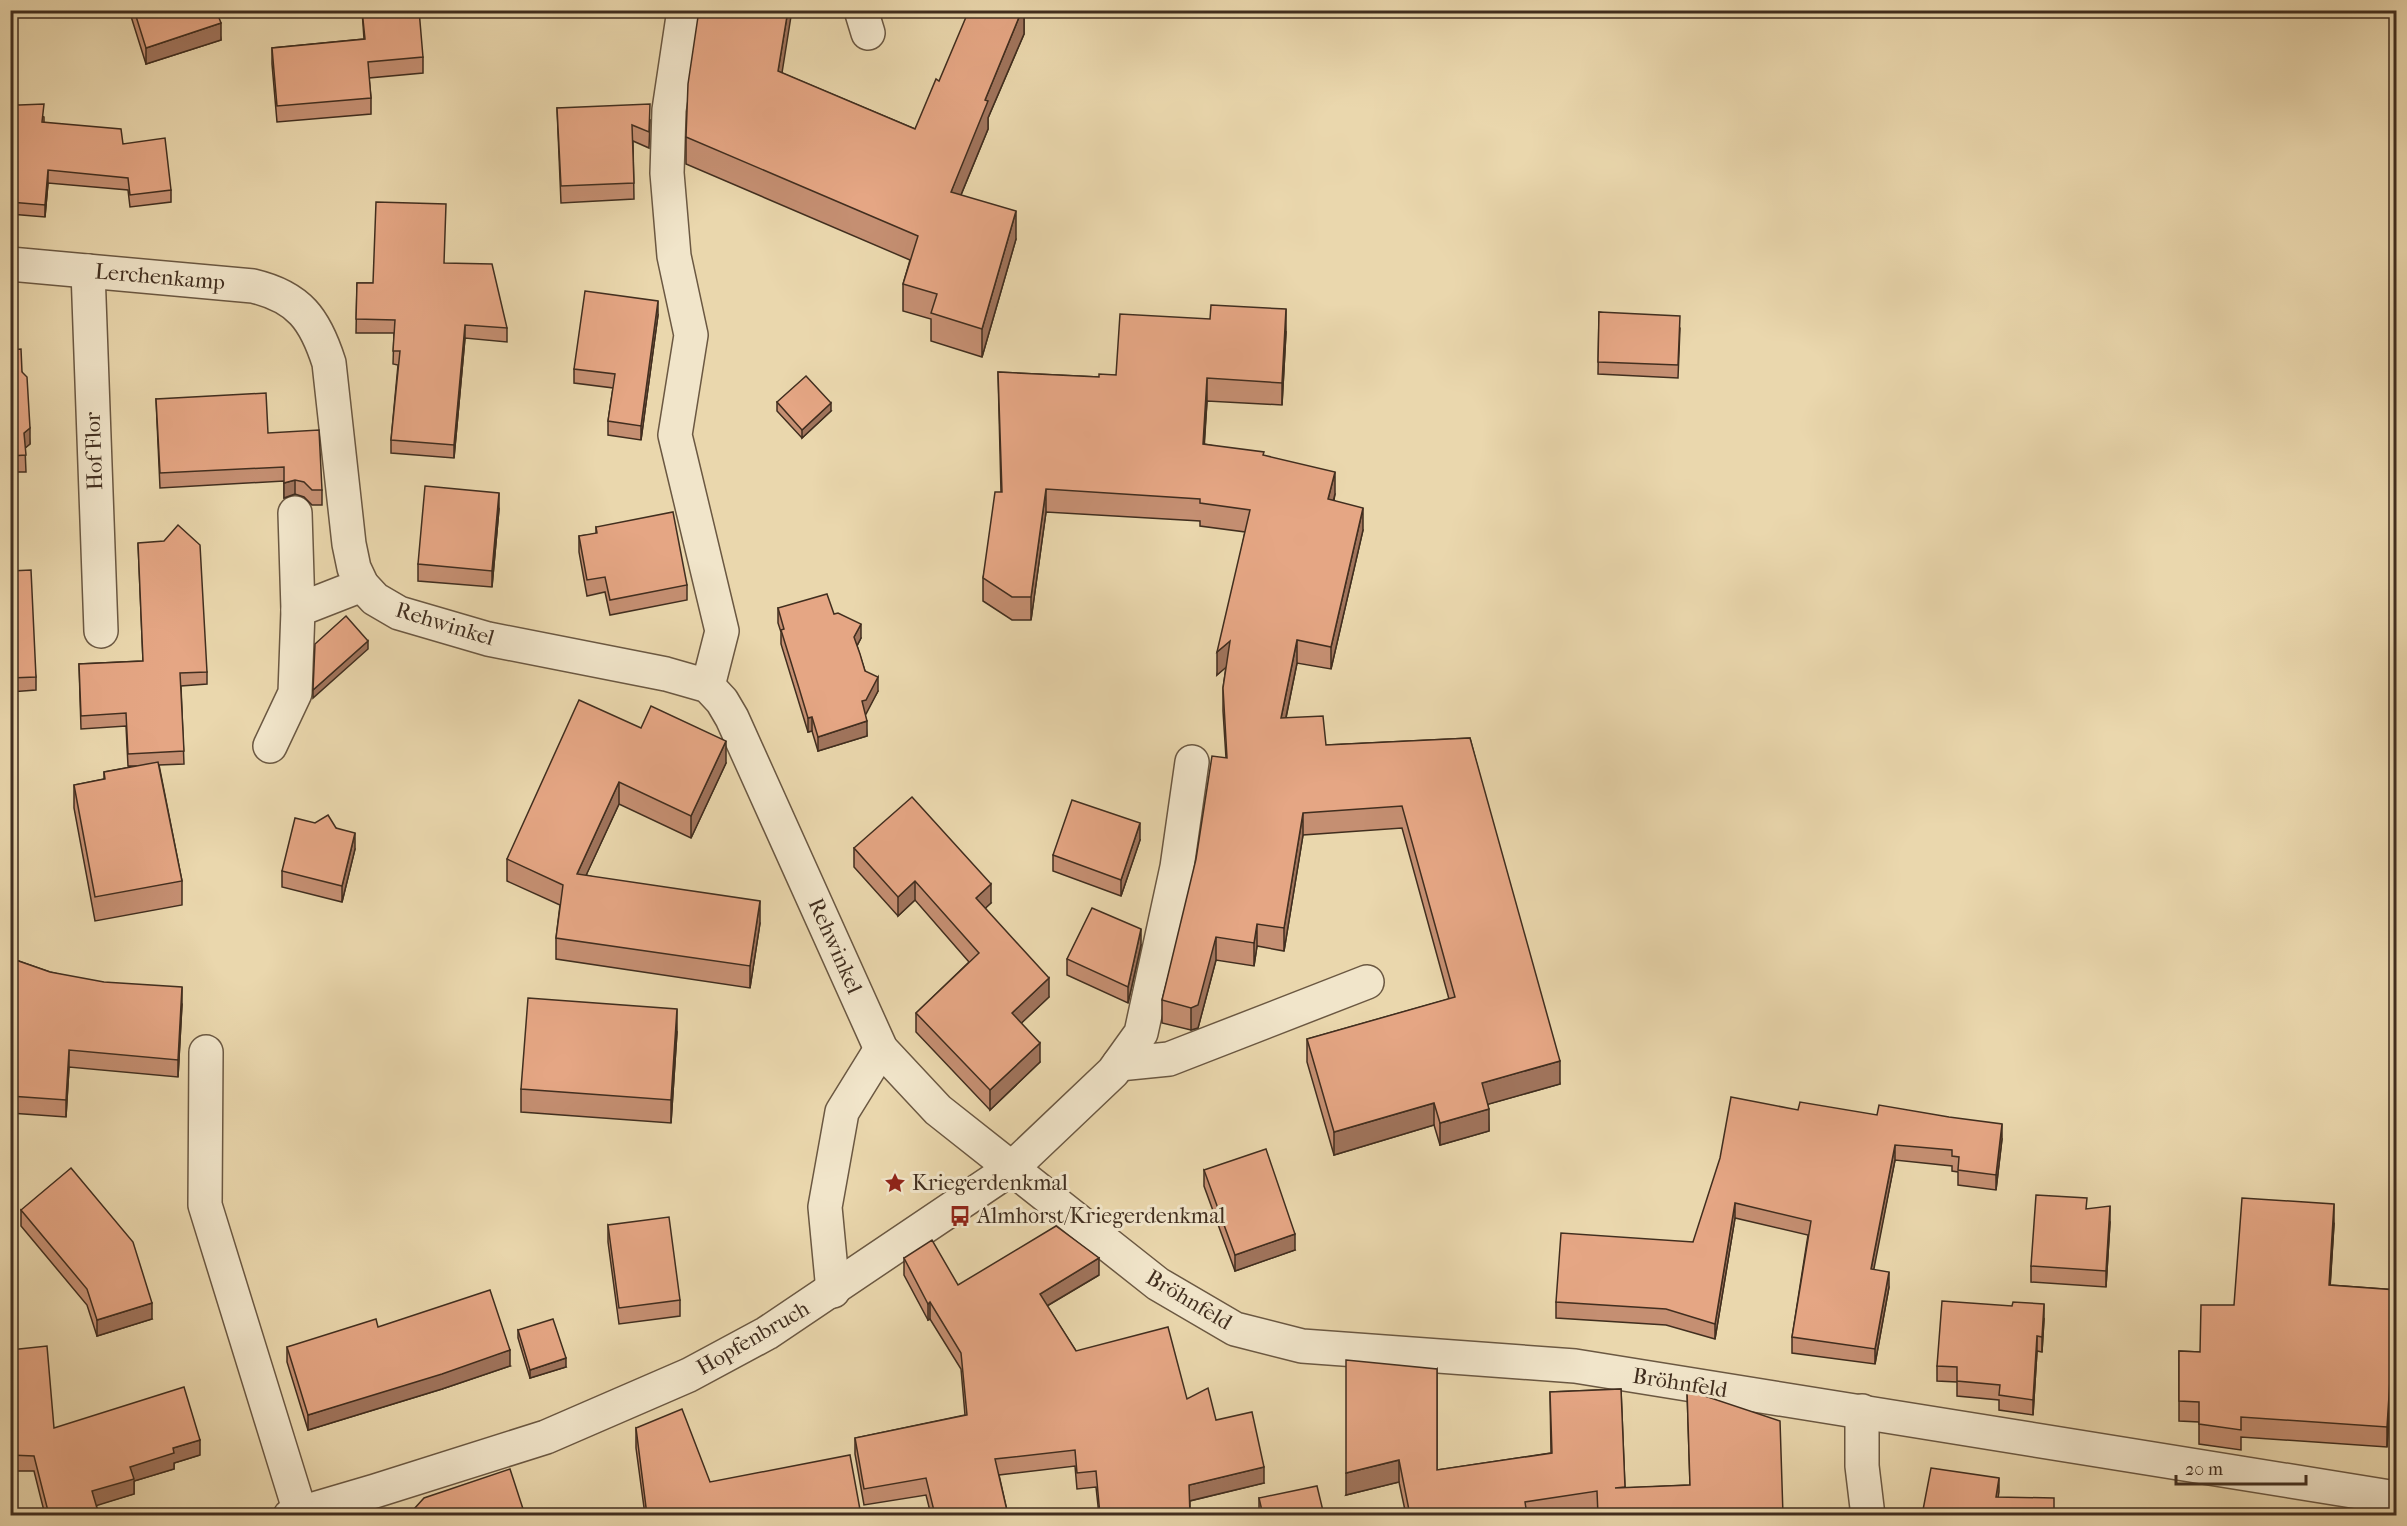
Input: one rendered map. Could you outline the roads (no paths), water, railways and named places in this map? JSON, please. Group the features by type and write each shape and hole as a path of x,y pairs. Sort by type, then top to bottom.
{"street":[{"path":"684,10 669,110 667,173 674,256 691,335 675,435 722,631 708,686"},
{"name":"Lerchenkamp","path":"10,264 253,286 289,299 302,311"},
{"name":"Hof Flor","path":"88,271 101,631"},
{"name":"Rehwinkel","path":"302,311 320,334 329,363 349,544 354,568 362,585 375,599 399,613 488,639 666,674 708,686 722,701 732,718 881,1049 938,1110 1012,1168"},
{"path":"270,747 295,693 298,610 295,513"},
{"path":"298,610 362,585"},
{"name":"Hopfenbruch","path":"295,1514 379,1503 546,1437 688,1375 767,1333 833,1291 1012,1168 1119,1064 1141,1033 1177,867 1192,762"},
{"path":"1119,1064 1169,1059 1367,982"},
{"path":"833,1291 825,1207 842,1112 881,1049"},
{"path":"206,1052 205,1205 295,1514"},
{"name":"Bröhnfeld","path":"1012,1168 1158,1284 1235,1329 1302,1346 1575,1366 2397,1498"},
{"path":"1862,1411 1862,1466 1868,1515"}],"place":[{"name":"Kriegerdenkmal","path":"895,1183"},
{"name":"Almhorst/Kriegerdenkmal","path":"960,1216"}]}
